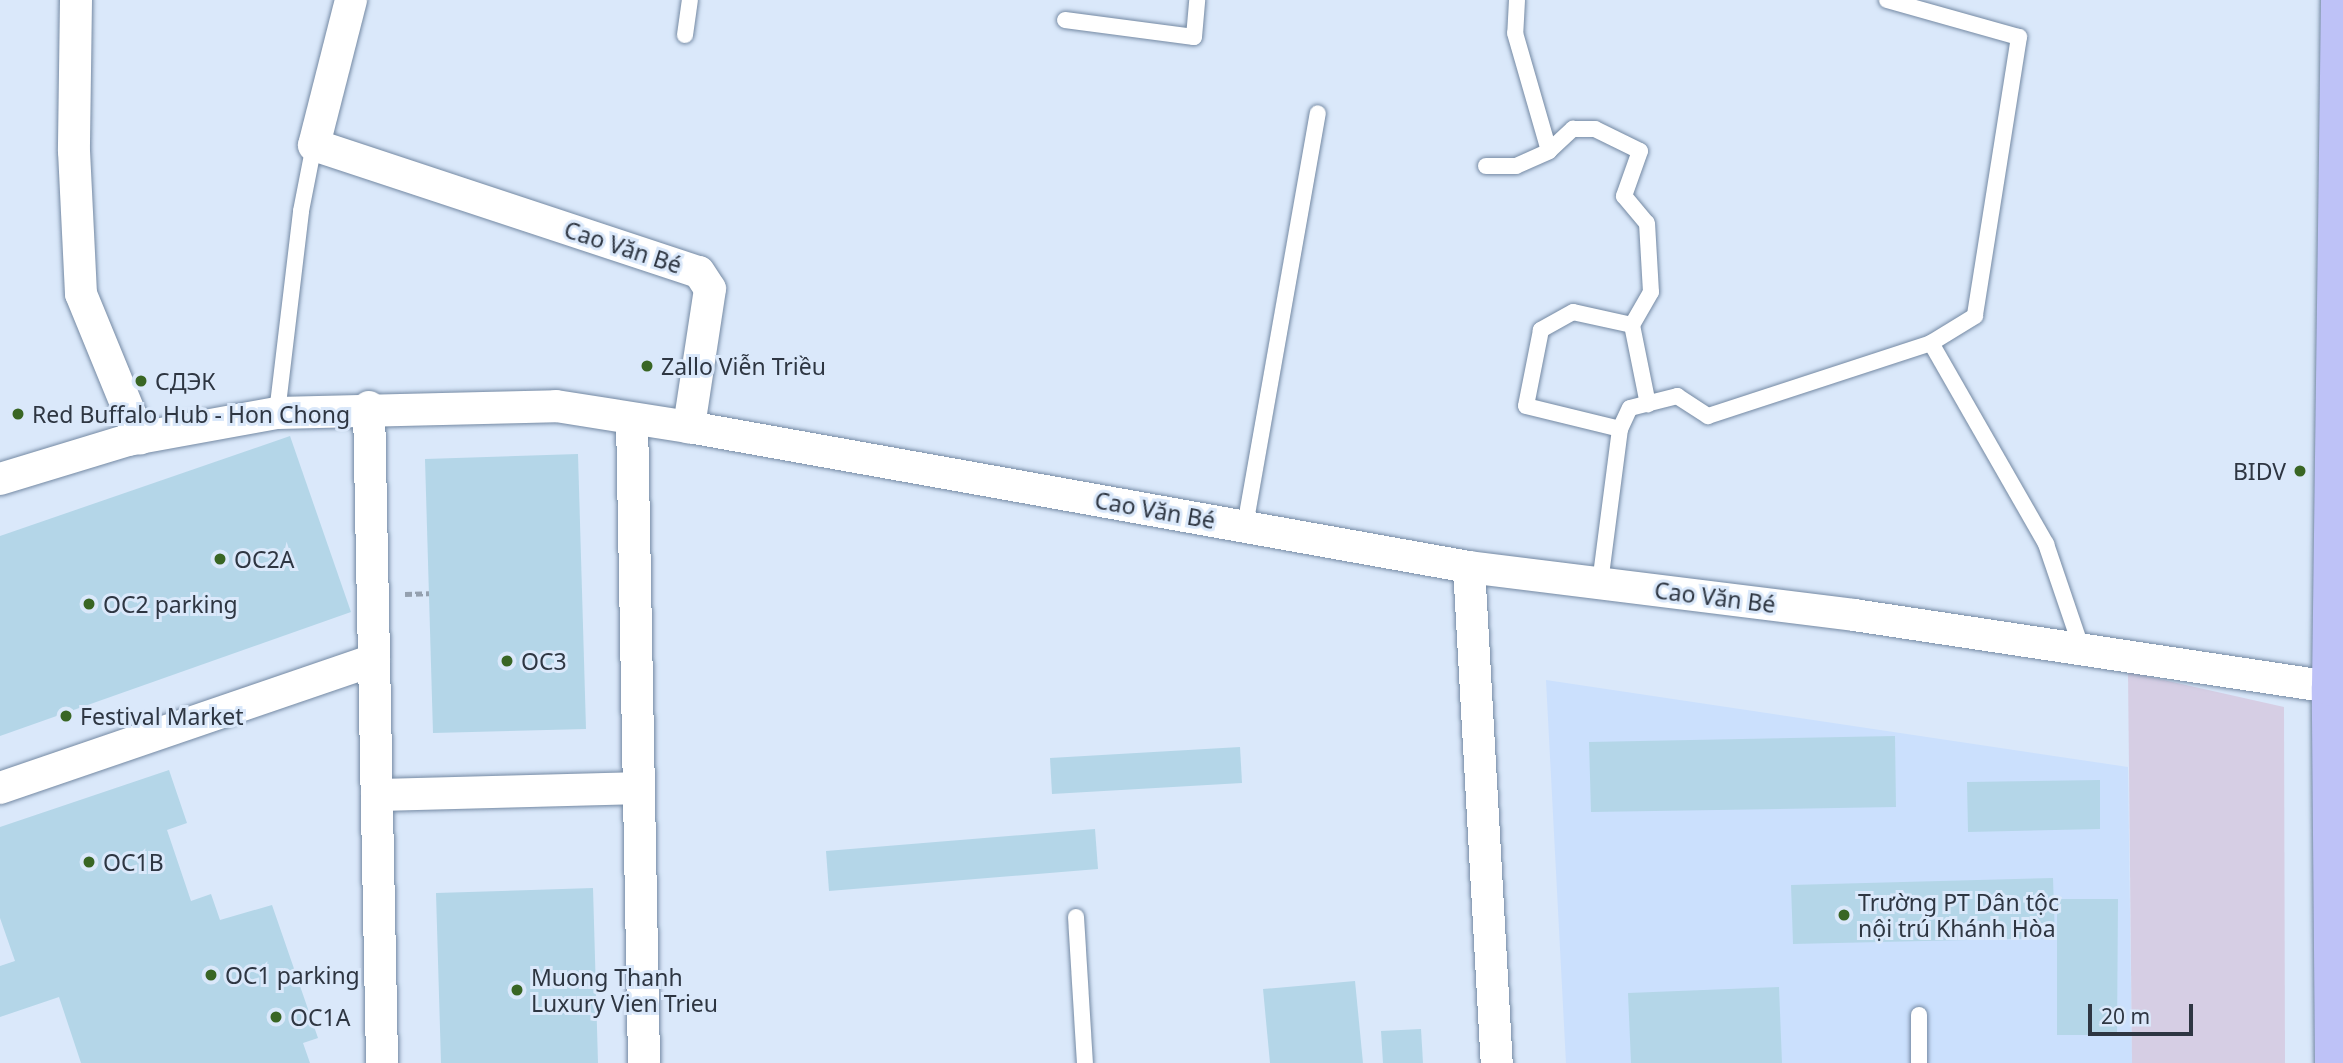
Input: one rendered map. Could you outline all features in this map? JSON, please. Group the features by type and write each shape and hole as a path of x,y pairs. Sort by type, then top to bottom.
{"main road":[{"path":"2334,1063 2331,687 2340,0"}],"street":[{"path":"76,0 74,151 81,293 140,438"},
{"path":"314,145 351,0"},
{"name":"Cao Văn Bé","path":"314,145 699,272 710,289 689,427 1469,567 2081,647 2331,687"},
{"path":"0,478 140,438 278,413 369,407 556,406 689,427"},
{"path":"369,407 382,1063"},
{"path":"632,419 636,788 644,1063"},
{"path":"1469,567 1497,1063"},
{"path":"0,788 374,660"},
{"path":"377,795 636,788"}],"lane":[{"path":"685,36 691,0"},
{"path":"1065,20 1194,37 1197,0"},
{"path":"1517,0 1515,33 1549,151"},
{"path":"1600,583 1620,429 1630,408 1677,396 1708,416 1931,342 1976,316 2019,37 1887,0"},
{"path":"1245,526 1318,113"},
{"path":"1486,166 1516,166 1549,151 1573,129 1595,129 1640,151 1624,196 1647,223 1651,292 1632,325 1648,404"},
{"path":"278,413 301,211 314,145"},
{"path":"1620,429 1526,406 1541,330 1573,312 1632,325"},
{"path":"1931,342 2011,475 2046,544 2081,647"},
{"path":"1076,918 1085,1063"},
{"path":"1919,1015 1919,1063"}],"shaded area":[{"path":"2128,672 2284,707 2285,1063 2132,1063"},
{"name":"Trường PT Dân tộc nội trú Khánh Hòa","path":"1546,680 2128,767 2132,1063 1566,1063"}],"building":[{"name":"OC2A","path":"290,436 351,612 0,736 0,536"},
{"name":"OC3","path":"578,454 586,729 433,733 425,459"},
{"path":"1895,736 1896,807 1591,812 1589,742"},
{"path":"1240,747 1242,783 1052,794 1050,758"},
{"path":"169,770 187,823 167,830 191,901 211,894 220,920 272,905 318,1038 303,1043 310,1063 81,1063 59,997 0,1017 0,966 15,961 0,918 0,827"},
{"path":"2100,780 2100,829 1968,832 1967,782"},
{"path":"1095,829 1098,869 829,891 826,851"},
{"path":"2053,878 2055,938 1793,944 1791,885"},
{"name":"Muong Thanh Luxury Vien Trieu","path":"593,888 598,1063 441,1063 436,893"},
{"path":"2057,899 2118,899 2117,1035 2057,1035"},
{"path":"1355,981 1363,1063 1270,1063 1263,989"},
{"path":"1779,987 1782,1063 1631,1063 1628,993"},
{"path":"1421,1029 1423,1063 1383,1063 1381,1031"}],"place":[{"name":"Zallo Viễn Triều","path":"647,366"},
{"name":"СДЭК","path":"141,381"},
{"name":"Red Buffalo Hub - Hon Chong","path":"18,414"},
{"name":"BIDV","path":"2300,471"},
{"name":"OC2A","path":"220,559"},
{"name":"OC2 parking","path":"89,604"},
{"name":"OC3","path":"507,661"},
{"name":"Festival Market","path":"66,716"},
{"name":"OC1B","path":"89,862"},
{"name":"Trường PT Dân tộc nội trú Khánh Hòa","path":"1844,915"},
{"name":"OC1 parking","path":"211,975"},
{"name":"Muong Thanh Luxury Vien Trieu","path":"517,990"},
{"name":"OC1A","path":"276,1017"}]}
